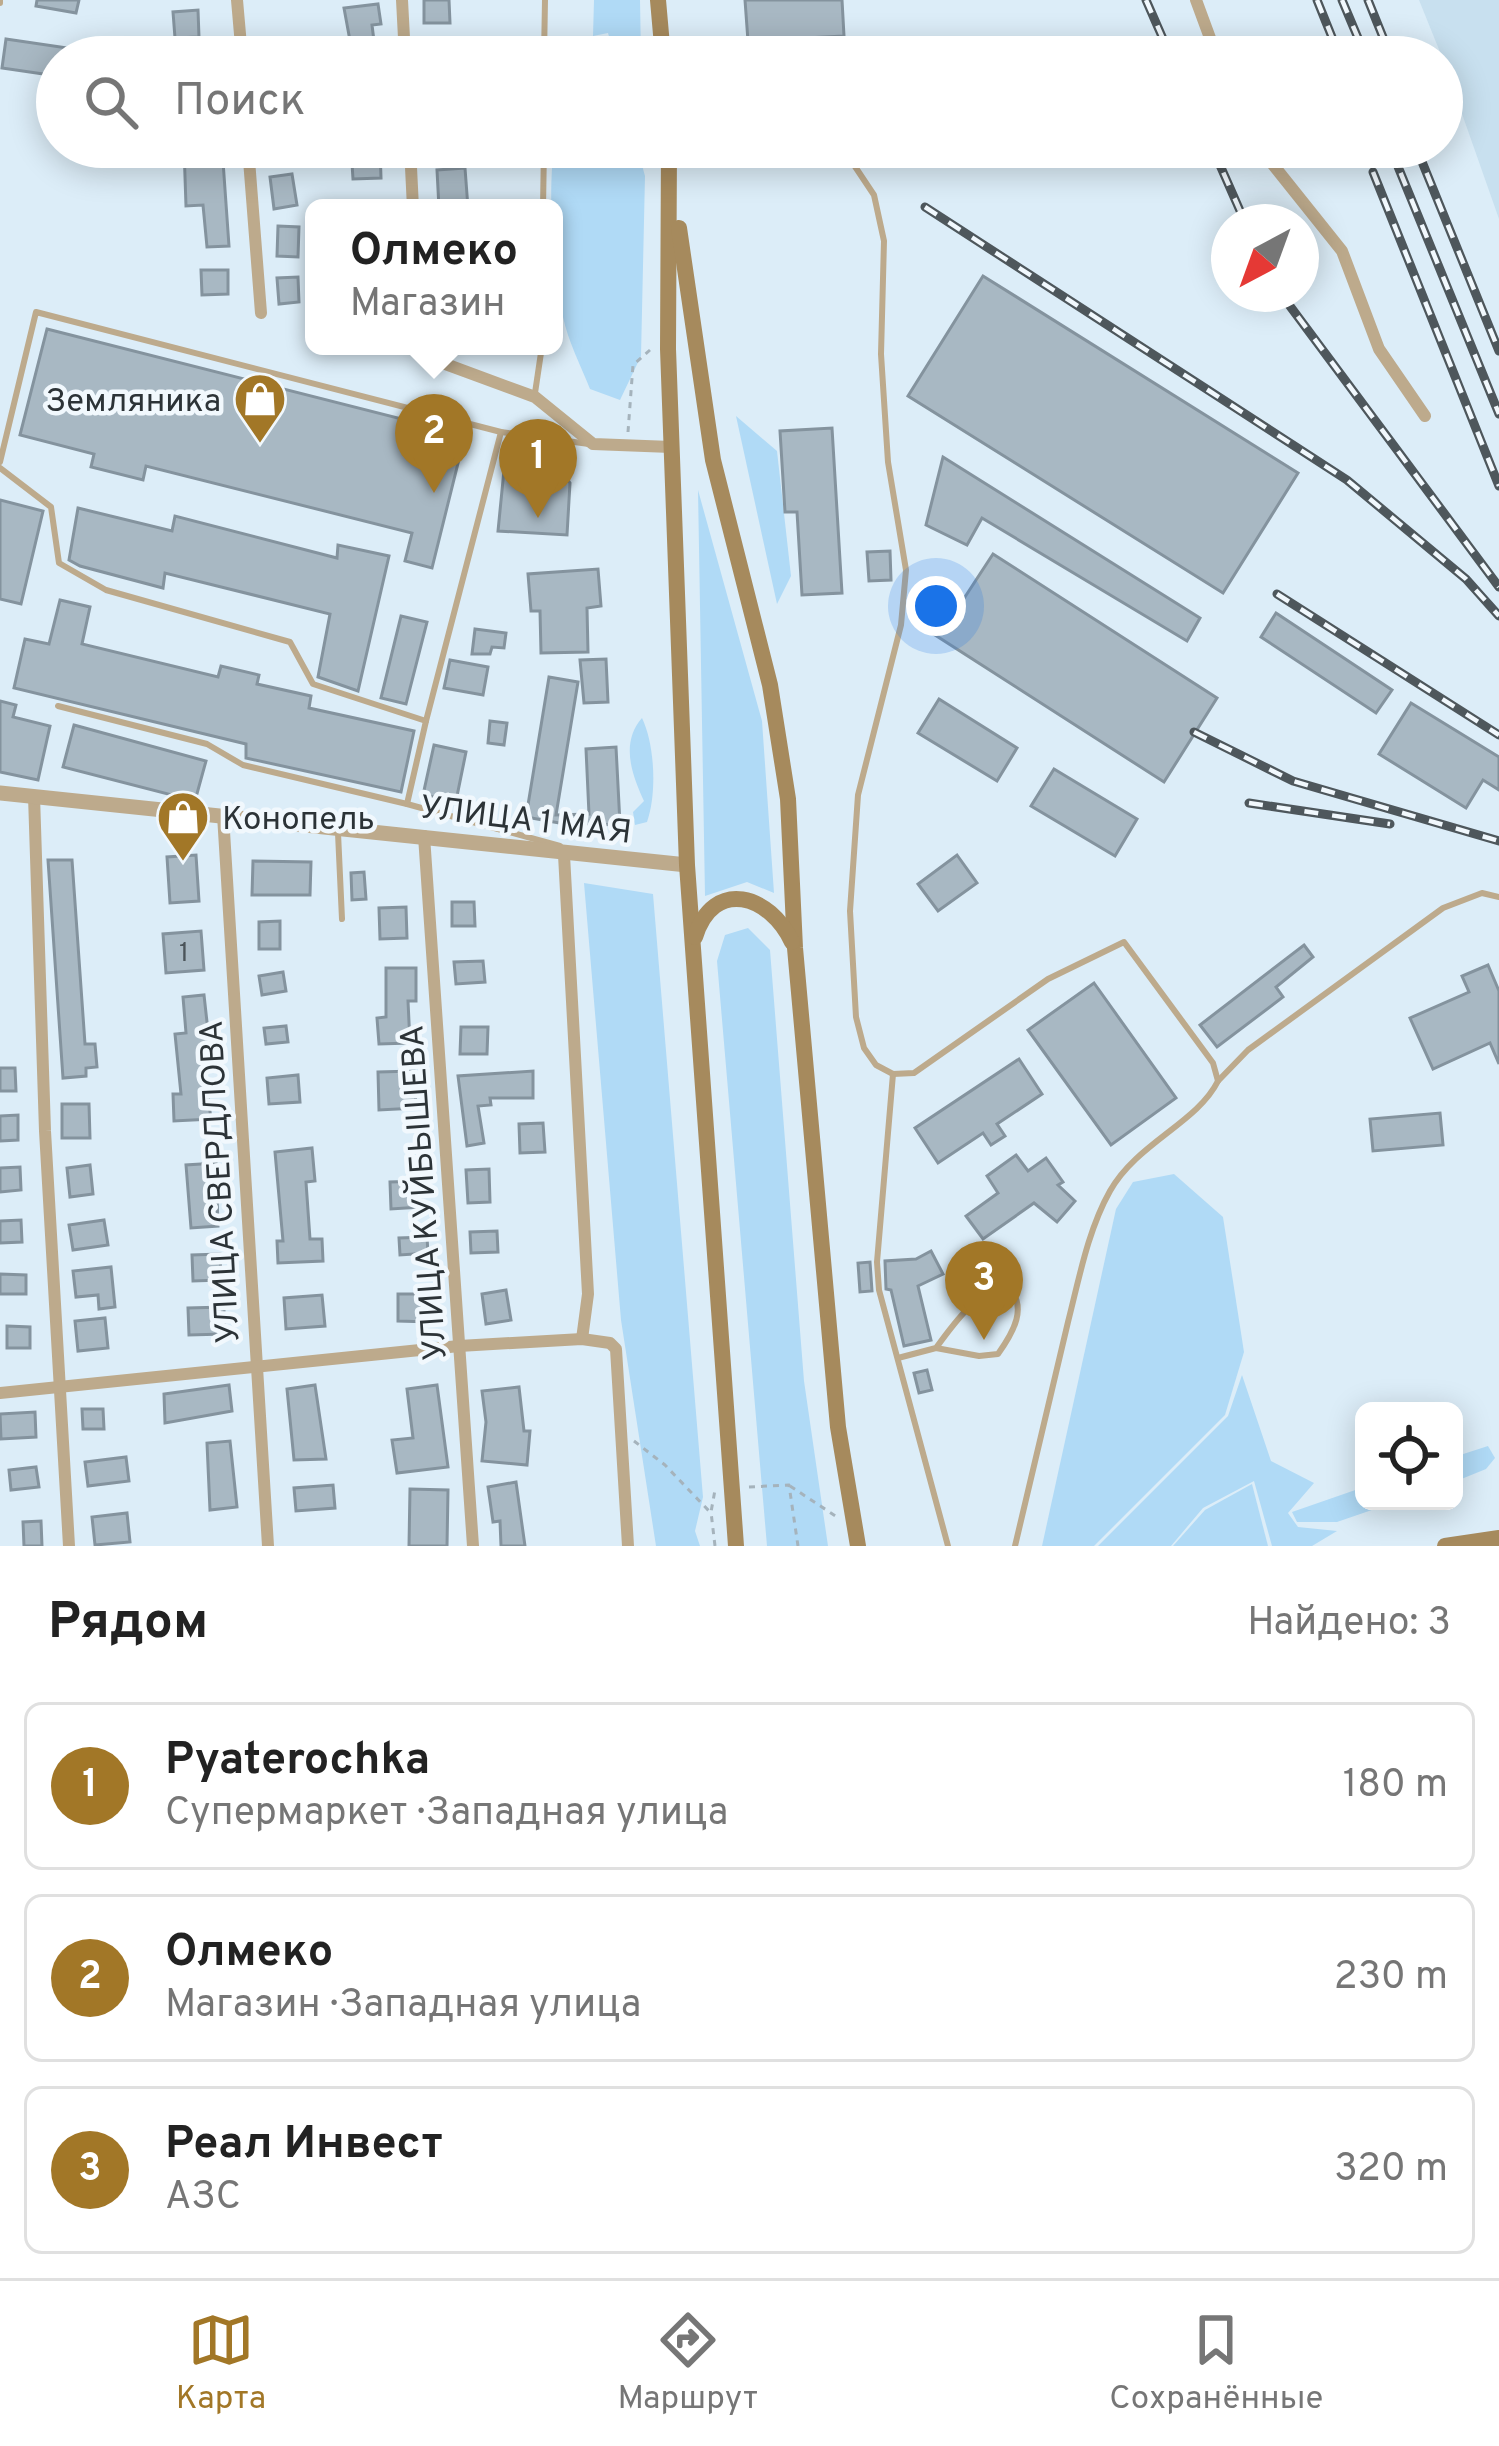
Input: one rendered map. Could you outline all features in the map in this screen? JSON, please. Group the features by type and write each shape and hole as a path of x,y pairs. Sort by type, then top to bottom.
{"main road":[{"path":"658,0 661,36"},
{"path":"670,168 671,447 687,865 736,1546"},
{"path":"671,186 713,460 770,685 788,799 795,948 838,1427 856,1537"},
{"path":"693,944 707,914 737,898 754,900 771,911 795,948"},
{"path":"1445,1546 1499,1538"}],"street":[{"path":"238,0 241,36"},
{"path":"402,0 404,36"},
{"path":"1196,0 1209,36"},
{"path":"250,168 260,313"},
{"path":"411,168 413,199"},
{"path":"1276,168 1342,251 1379,350 1424,416"},
{"path":"421,355 535,397 592,444 671,447"},
{"name":"УЛИЦА 1 МАЯ","path":"0,794 687,865"},
{"path":"34,796 45,1131 69,1546"},
{"name":"УЛИЦА СВЕРДЛОВА","path":"223,815 268,1546"},
{"name":"УЛИЦА КУЙБЫШЕВА","path":"424,836 473,1546"},
{"path":"564,855 588,1294 582,1339"},
{"path":"0,1393 459,1346 582,1339 610,1343 616,1349 628,1546"}],"lane":[{"path":"544,36 545,0"},
{"path":"543,199 544,168"},
{"path":"856,168 874,195 884,241 888,463 906,570 901,625 858,795 850,911 856,1017 864,1048 876,1065 893,1074 914,1073 1048,979 1124,942 1214,1063 1218,1081"},
{"path":"426,721 313,684 290,642 106,590 59,563 51,507 0,465 37,312 501,432 592,444"},
{"path":"535,397 541,355"},
{"path":"407,804 501,432"},
{"path":"58,706 207,744 243,765 552,841 564,855"},
{"path":"338,827 342,919"},
{"path":"1016,1546 1078,1281 1099,1213 1112,1188 1140,1151 1211,1096 1218,1081 1248,1050 1443,908 1482,893 1499,897"},
{"path":"893,1074 877,1262 879,1290 948,1546"},
{"path":"898,1358 936,1348 979,1356 998,1354 1010,1337 1019,1309 1017,1295 1007,1286 995,1287 954,1323 936,1348"}],"path":[{"path":"627,446 633,365 650,350"},
{"path":"621,1431 665,1465 704,1510 711,1512"},
{"path":"789,1485 798,1546"},
{"path":"715,1546 713,1490 731,1488 789,1485 856,1537"}],"shaded area":[{"path":"594,0 640,0 641,36 593,36"},
{"path":"1419,0 1499,0 1499,219 1463,117 1463,36 1434,36"},
{"path":"552,168 643,168 641,356 620,400 590,389 565,326 563,199 551,199"},
{"path":"736,416 777,451 791,576 777,604"},
{"path":"698,490 762,721 774,893 747,882 705,896"},
{"path":"642,718 650,742 653,784 647,822 635,825 633,812 644,801 632,770 630,748"},
{"path":"584,883 653,894 703,1497 695,1531 700,1546 656,1546 621,1320"},
{"path":"748,928 770,950 804,1381 828,1546 767,1546 717,961 725,935"},
{"path":"1174,1174 1223,1217 1244,1352 1225,1415 1094,1546 1042,1546 1116,1209 1133,1182"},
{"path":"1242,1375 1271,1461 1314,1483 1288,1513 1298,1527 1337,1531 1312,1546 1272,1546 1254,1481 1203,1508 1171,1546 1098,1546 1228,1416"},
{"path":"1488,1446 1495,1458 1486,1469 1463,1478 1463,1454"},
{"path":"1252,1484 1268,1546 1173,1546 1205,1510"},
{"path":"1355,1490 1355,1510 1372,1510 1337,1522 1297,1522 1292,1512"}],"building":[{"path":"37,0 79,0 76,13 36,6"},
{"path":"424,0 449,0 450,23 424,23"},
{"path":"745,0 842,0 844,36 748,36"},
{"path":"378,4 381,24 372,25 373,36 349,36 344,8"},
{"path":"198,10 199,36 175,36 173,12"},
{"path":"6,39 36,43 36,73 2,68"},
{"path":"185,168 223,168 229,246 207,247 203,205 186,206"},
{"path":"352,168 381,168 381,178 353,179"},
{"path":"465,168 467,199 439,199 437,170"},
{"path":"292,174 297,205 274,209 270,177"},
{"path":"278,226 299,227 298,257 277,256"},
{"path":"201,270 228,270 228,294 202,295"},
{"path":"983,276 1298,473 1223,593 908,396"},
{"path":"298,277 299,302 279,304 277,278"},
{"name":"Земляника","path":"47,329 465,435 432,568 405,561 412,533 146,466 143,480 91,467 94,454 20,435"},
{"path":"832,428 842,593 802,595 797,512 785,512 780,431"},
{"path":"943,457 1200,618 1187,641 982,518 967,545 926,525"},
{"path":"505,460 557,465 570,483 567,535 498,531"},
{"path":"0,500 43,511 21,604 0,599"},
{"path":"78,508 172,531 175,516 337,558 338,545 389,556 358,691 318,677 330,614 165,573 163,588 80,566 69,560"},
{"path":"890,551 891,580 869,581 867,552"},
{"path":"993,554 1217,698 1164,782 921,626 943,592 961,603"},
{"path":"598,569 601,606 587,608 588,652 541,653 540,611 531,611 528,574"},
{"path":"60,600 90,607 82,644 218,677 221,666 259,675 257,684 311,696 309,708 414,731 401,792 246,758 246,744 14,688 25,639 49,644"},
{"path":"1276,613 1392,690 1376,713 1261,637"},
{"path":"401,616 427,622 406,704 381,698"},
{"path":"475,629 506,633 504,648 472,654"},
{"path":"606,659 608,702 584,703 580,660"},
{"path":"450,660 488,667 483,695 444,688"},
{"path":"549,677 578,682 556,815 589,814 586,749 616,747 620,824 576,826 526,817"},
{"path":"939,699 1017,748 997,781 918,733"},
{"path":"0,701 16,705 13,717 50,726 38,780 0,772"},
{"path":"1411,703 1499,757 1499,790 1483,780 1466,808 1379,754"},
{"path":"490,721 507,723 504,745 488,743"},
{"path":"74,725 206,761 195,801 63,767"},
{"path":"434,745 466,752 456,801 423,795"},
{"path":"1054,769 1137,819 1115,856 1031,806"},
{"path":"196,855 199,901 170,903 167,857"},
{"path":"957,855 977,883 938,911 918,884"},
{"path":"48,860 72,860 85,1044 95,1044 97,1067 86,1068 86,1076 63,1078"},
{"path":"253,861 311,862 310,895 252,895"},
{"path":"364,872 366,899 352,900 351,873"},
{"path":"452,902 474,902 475,926 452,926"},
{"path":"406,907 407,938 380,939 379,908"},
{"path":"280,921 280,949 259,949 259,922"},
{"path":"201,931 204,970 166,973 163,934"},
{"path":"1304,945 1313,957 1276,987 1283,997 1217,1047 1200,1025"},
{"path":"483,961 485,982 456,984 454,962"},
{"path":"1488,965 1499,991 1499,1064 1490,1043 1433,1069 1410,1018 1469,992 1462,976"},
{"path":"386,968 416,968 416,1001 408,1001 410,1043 379,1044 377,1018 386,1017"},
{"path":"283,972 286,991 262,995 259,976"},
{"path":"1094,983 1176,1098 1111,1145 1028,1030"},
{"path":"204,995 208,1031 215,1030 217,1048 202,1050 211,1119 174,1121 173,1094 181,1094 175,1034 186,1033 183,997"},
{"path":"286,1026 288,1042 266,1044 264,1028"},
{"path":"461,1027 488,1027 487,1054 460,1054"},
{"path":"1019,1059 1042,1094 997,1124 1005,1136 991,1145 983,1133 938,1163 915,1128"},
{"path":"0,1068 15,1068 16,1091 0,1091"},
{"path":"414,1071 416,1108 379,1110 378,1072"},
{"path":"533,1071 533,1098 490,1098 491,1105 478,1106 484,1143 467,1146 458,1076"},
{"path":"298,1075 300,1102 269,1104 267,1078"},
{"path":"62,1104 89,1104 90,1138 62,1138"},
{"path":"1440,1113 1443,1145 1373,1151 1370,1119"},
{"path":"18,1115 18,1140 0,1141 0,1116"},
{"path":"543,1123 545,1152 520,1153 519,1124"},
{"path":"312,1148 315,1181 306,1182 310,1239 322,1239 323,1261 278,1263 277,1241 283,1241 275,1152"},
{"path":"1016,1155 1028,1171 1046,1158 1063,1182 1058,1185 1075,1201 1057,1222 1034,1203 983,1239 966,1216 998,1193 987,1176"},
{"path":"216,1163 218,1226 191,1228 186,1165"},
{"path":"90,1165 93,1194 70,1197 67,1168"},
{"path":"20,1167 21,1190 0,1192 0,1168"},
{"path":"489,1169 490,1202 468,1203 466,1170"},
{"path":"420,1181 421,1207 391,1209 390,1182"},
{"path":"21,1220 22,1242 0,1243 0,1221"},
{"path":"104,1220 108,1245 73,1250 69,1225"},
{"path":"497,1231 498,1252 471,1253 470,1232"},
{"path":"427,1237 428,1253 400,1255 399,1238"},
{"path":"931,1251 943,1274 918,1286 931,1340 904,1346 891,1290 886,1289 885,1261 916,1259"},
{"path":"220,1254 221,1280 193,1281 192,1255"},
{"path":"870,1262 872,1291 860,1292 858,1263"},
{"path":"111,1267 115,1307 99,1309 98,1295 76,1297 73,1271"},
{"path":"0,1274 26,1275 26,1294 0,1294"},
{"path":"506,1290 511,1320 486,1324 482,1294"},
{"path":"398,1294 430,1294 430,1322 398,1321"},
{"path":"322,1295 325,1326 286,1329 284,1298"},
{"path":"224,1307 224,1334 189,1335 188,1308"},
{"path":"105,1318 108,1348 78,1351 75,1321"},
{"path":"7,1326 30,1327 30,1348 7,1348"},
{"path":"927,1370 932,1390 919,1393 914,1373"},
{"path":"229,1385 232,1411 165,1423 164,1394"},
{"path":"315,1385 326,1459 294,1460 287,1389"},
{"path":"437,1385 448,1467 397,1473 392,1440 413,1438 407,1389"},
{"path":"519,1387 524,1431 530,1431 527,1465 482,1461 486,1422 482,1391"},
{"path":"82,1409 103,1409 104,1429 83,1429"},
{"path":"35,1412 36,1437 1,1439 0,1414"},
{"path":"230,1441 237,1507 210,1510 207,1443"},
{"path":"126,1457 129,1481 88,1486 85,1462"},
{"path":"36,1467 39,1487 11,1490 9,1470"},
{"path":"516,1482 525,1546 501,1546 500,1521 493,1522 488,1487"},
{"path":"333,1485 335,1508 296,1511 294,1488"},
{"path":"410,1489 448,1490 447,1546 409,1546"},
{"path":"127,1513 130,1542 95,1545 92,1517"},
{"path":"41,1521 42,1546 24,1546 23,1522"}],"railway":[{"path":"1146,0 1162,36"},
{"path":"1317,0 1332,36"},
{"path":"1342,0 1357,36"},
{"path":"1368,0 1383,36"},
{"path":"1221,168 1237,204"},
{"path":"1399,168 1499,414"},
{"path":"1425,168 1499,351"},
{"path":"1373,172 1499,486"},
{"path":"925,207 1347,480 1466,579 1499,616"},
{"path":"1294,312 1499,587"},
{"path":"1277,594 1499,735"},
{"path":"1194,732 1293,781 1499,841"},
{"path":"1249,803 1390,824"}],"place":[{"name":"Земляника","path":"260,445"},
{"name":"Олмеко","path":"434,493"},
{"name":"Pyaterochka","path":"538,518"},
{"name":"Конопель","path":"183,863"},
{"name":"Реал Инвест","path":"984,1340"}]}
